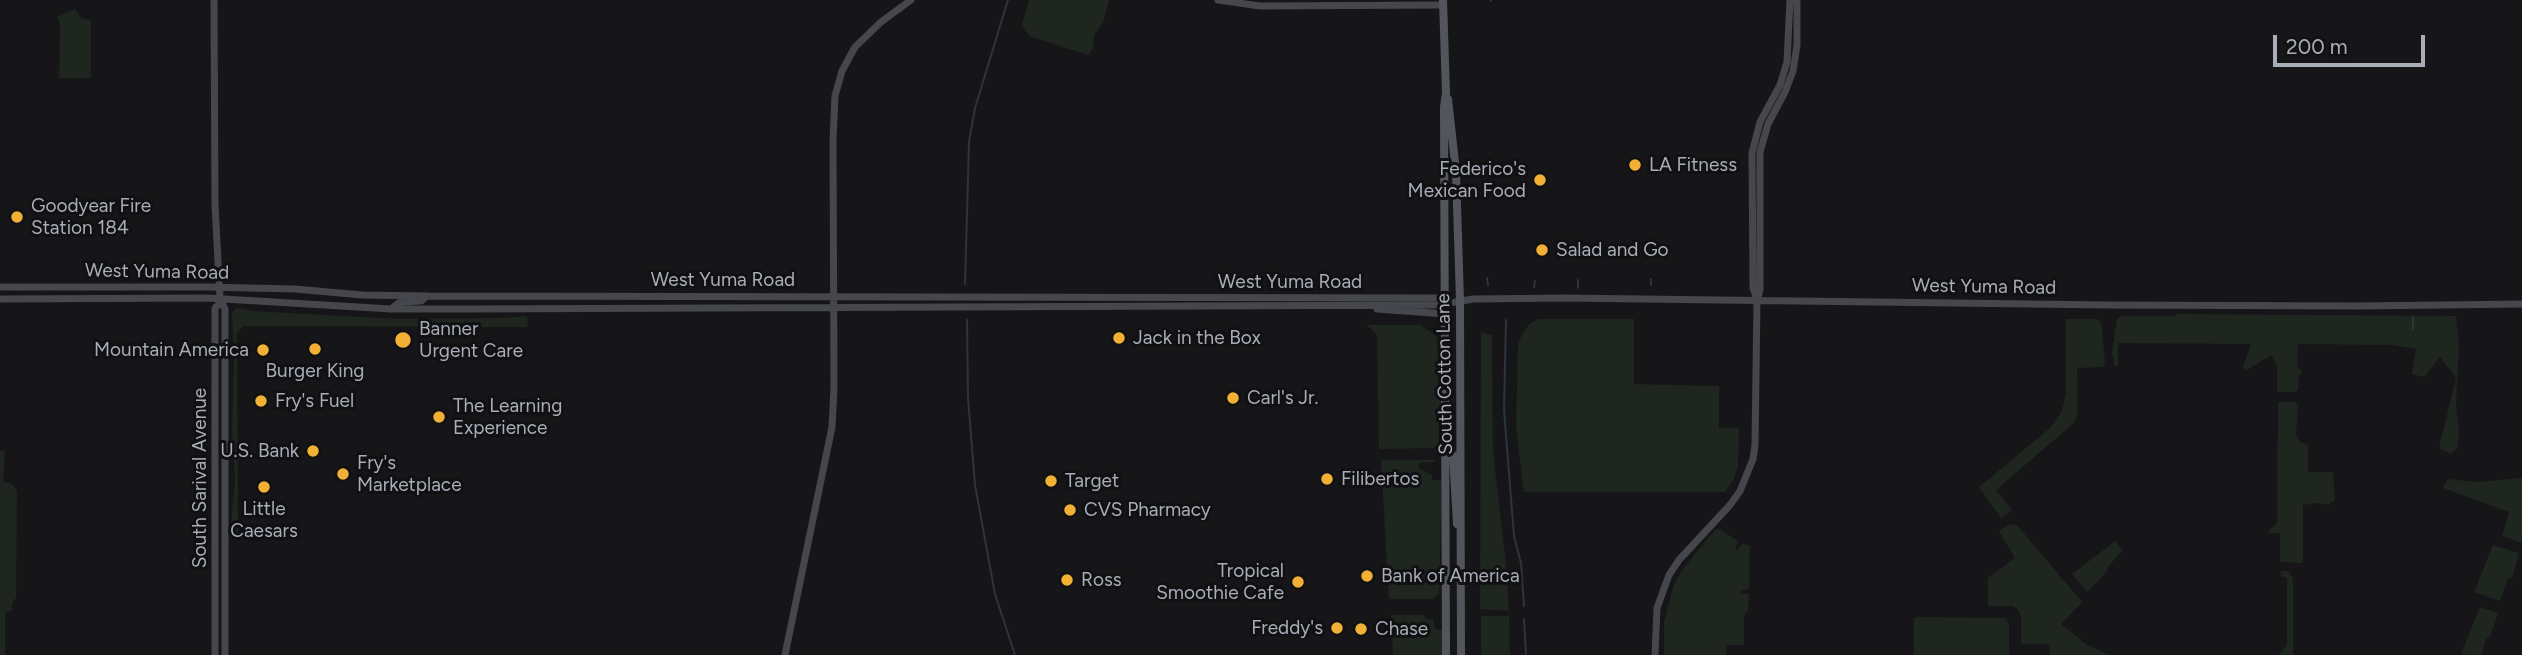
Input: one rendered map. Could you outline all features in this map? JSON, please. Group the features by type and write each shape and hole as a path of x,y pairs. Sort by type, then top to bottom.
{"main road":[{"name":"South Sarival Avenue","path":"214,0 215,200 220,301 225,309 215,655"},
{"path":"785,655 829,450 834,388 834,116 837,86 848,57 862,39 911,0"},
{"path":"1218,0 1260,5 1443,3"},
{"path":"1757,300 1753,288 1752,153 1760,122 1780,85 1787,62 1790,0"},
{"path":"1655,655 1657,608 1669,575 1679,560 1730,505 1740,491 1753,459 1757,300 1760,290 1760,152 1768,124 1793,71 1797,45 1797,0"},
{"name":"South Cotton Lane","path":"1443,3 1446,93 1446,655"},
{"name":"South Cotton Lane","path":"1446,93 1450,105 1457,193 1460,301 1461,655"},
{"path":"1445,147 1450,188 1457,193"},
{"name":"West Yuma Road","path":"0,287 295,289 362,295 427,296 1339,298 1438,299 1446,303"},
{"path":"69,299 73,294 101,294 110,287"},
{"path":"391,309 400,302 422,301 427,296"},
{"path":"989,306 994,301 1040,301 1046,298"},
{"path":"1245,306 1250,301 1317,301 1339,298"},
{"name":"West Yuma Road","path":"0,299 220,301 391,309 1375,306 1564,298 2107,305 2522,304"},
{"path":"1375,306 1377,310 1446,314"},
{"path":"1446,451 1453,455 1456,520 1461,543"},
{"name":"South Sarival Avenue","path":"220,514 225,655"},
{"path":"1446,607 1461,607"}],"shaded area":[{"path":"1029,0 1109,0 1103,22 1094,36 1093,49 1088,55 1029,36 1022,25"},
{"path":"75,9 81,18 91,20 91,78 59,78 60,24 57,17"},
{"path":"237,308 398,319 527,316 528,327 243,326 237,333 238,533 230,534 235,480 232,313"},
{"path":"2121,316 2456,316 2459,347 2456,403 2458,447 2451,454 2439,448 2456,378 2440,357 2424,377 2412,374 2416,349 2392,345 2298,344 2297,366 2302,372 2298,379 2298,390 2295,392 2277,392 2277,365 2271,355 2247,370 2243,367 2251,344 2118,343 2118,366 2115,366 2112,353 2117,319"},
{"path":"1538,319 1634,319 1634,384 1719,386 1719,428 1739,428 1738,466 1734,479 1725,492 1524,492 1516,427 1518,342 1529,324"},
{"path":"2066,319 2096,319 2101,322 2105,361 2103,367 2077,368 2078,411 2075,422 1996,490 2012,510 2001,518 1979,487 2050,428 2062,411 2066,393"},
{"path":"1367,325 1421,325 1436,336 1442,348 1438,446 1379,449 1377,335"},
{"path":"1481,332 1492,335 1493,452 1509,611 1480,609"},
{"path":"2278,402 2295,402 2298,405 2296,434 2300,442 2308,445 2308,472 2333,472 2335,500 2328,505 2303,505 2303,563 2280,562 2280,533 2267,533 2277,523"},
{"path":"0,451 5,451 3,481 13,485 17,491 16,598 12,603 12,610 5,616 5,655 0,655"},
{"path":"1381,460 1435,460 1419,463 1419,468 1432,475 1432,480 1442,480 1439,593 1433,599 1389,599"},
{"path":"2522,478 2522,543 2502,536 2509,512 2443,488 2448,479 2477,482"},
{"path":"2009,524 2017,525 2082,602 2061,624 2086,644 2109,655 2050,655 2049,644 2021,644 2021,617 2018,610 2013,606 1988,606 1988,578 2015,558 1999,531"},
{"path":"1720,529 1738,541 1735,548 1738,550 1742,544 1750,546 1749,589 1741,590 1741,593 1749,594 1748,610 1744,616 1744,645 1727,645 1726,655 1664,655 1664,622 1674,584 1685,566 1715,530"},
{"path":"2115,541 2123,550 2087,592 2072,574"},
{"path":"2493,545 2519,553 2512,578 2508,578 2500,601 2474,592"},
{"path":"2280,571 2288,571 2293,578 2293,655 2278,655 2287,645 2287,578 2281,576"},
{"path":"2480,607 2498,613 2490,637 2486,639 2481,655 2461,654"},
{"path":"1391,615 1424,615 1426,619 1433,619 1435,629 1442,630 1442,655 1393,655"},
{"path":"1481,616 1509,616 1510,655 1481,655"},
{"path":"1916,617 2006,618 2009,623 2009,655 1914,655"}],"waterway":[{"path":"965,284 969,142 975,108 1008,0"},
{"path":"1487,278 1488,285"},
{"path":"1651,279 1651,285"},
{"path":"1578,280 1578,288"},
{"path":"1534,287 1535,281"},
{"path":"2413,317 2413,329"},
{"path":"967,320 968,398 975,485 995,594 1015,655"},
{"path":"1506,320 1504,410 1514,536 1521,563 1524,606"},
{"path":"1524,619 1526,655"}],"place":[{"name":"LA Fitness","path":"1635,165"},
{"name":"Federico's Mexican Food","path":"1540,180"},
{"name":"Goodyear Fire Station 184","path":"17,217"},
{"name":"Salad and Go","path":"1542,250"},
{"name":"Jack in the Box","path":"1119,338"},
{"name":"Banner Urgent Care","path":"403,340"},
{"name":"Burger King","path":"315,349"},
{"name":"Mountain America","path":"263,350"},
{"name":"Carl's Jr.","path":"1233,398"},
{"name":"Fry's Fuel","path":"261,401"},
{"name":"The Learning Experience","path":"439,417"},
{"name":"U.S. Bank","path":"313,451"},
{"name":"Fry's Marketplace","path":"343,474"},
{"name":"Filibertos","path":"1327,479"},
{"name":"Target","path":"1051,481"},
{"name":"Little Caesars","path":"264,487"},
{"name":"CVS Pharmacy","path":"1070,510"},
{"name":"Bank of America","path":"1367,576"},
{"name":"Ross","path":"1067,580"},
{"name":"Tropical Smoothie Cafe","path":"1298,582"},
{"name":"Freddy's","path":"1337,628"},
{"name":"Chase","path":"1361,629"}]}
